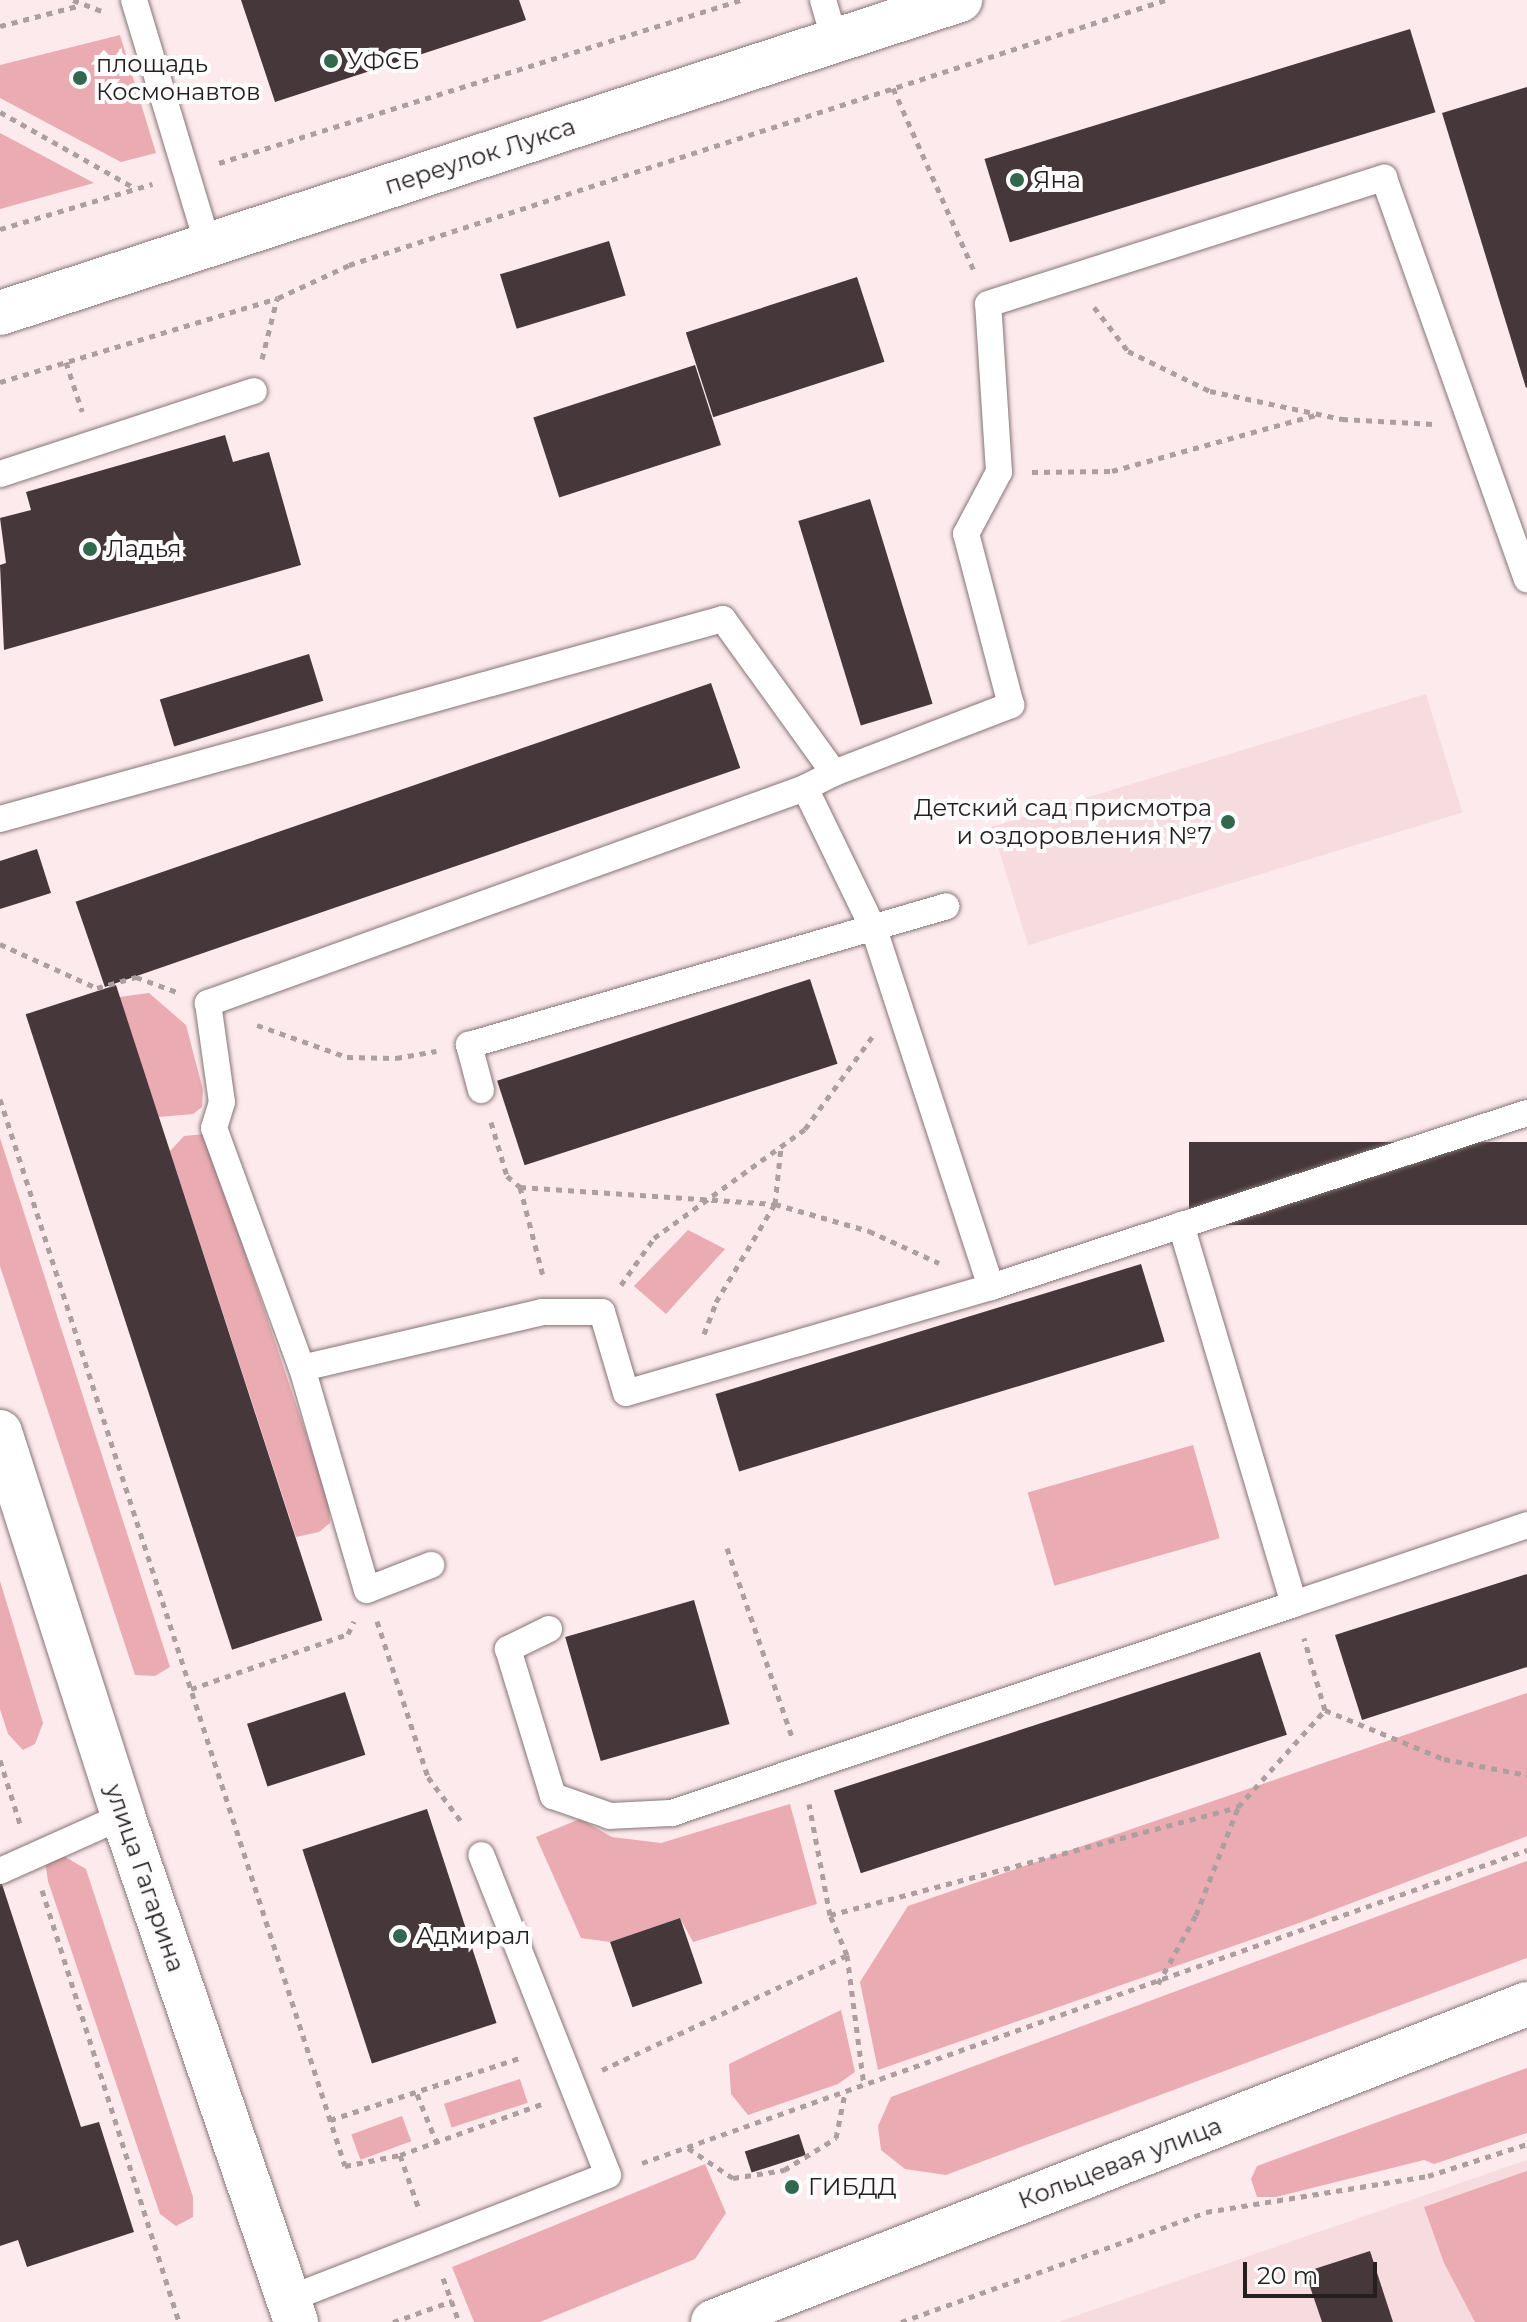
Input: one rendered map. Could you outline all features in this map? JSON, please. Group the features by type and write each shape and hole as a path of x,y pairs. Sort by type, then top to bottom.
{"main road":[{"name":"переулок Лукса","path":"0,313 208,245 829,20 960,0"},
{"name":"улица Гагарина","path":"0,1432 123,1816 291,2311"},
{"name":"Кольцевая улица","path":"713,2322 1527,2004"}],"lane":[{"path":"134,0 208,245"},
{"path":"431,1565 367,1590 302,1368 214,1128 222,1102 208,1003 805,788 834,773 1011,705 966,534 999,472 988,304 1384,178 1527,579"},
{"path":"0,474 254,391"},
{"path":"0,819 723,619 834,773"},
{"path":"805,788 874,930 991,1287"},
{"path":"481,1090 469,1045 874,930 946,906"},
{"path":"302,1368 553,1312 602,1312 626,1393 991,1287 1527,1113"},
{"path":"1181,1225 1294,1604"},
{"path":"549,1629 508,1649 553,1796 610,1816 672,1813 1527,1525"},
{"path":"0,1871 123,1816"},
{"path":"291,2311 431,2243 608,2175 481,1855"}],"path":[{"path":"0,26 81,5 73,0"},
{"path":"0,229 741,0"},
{"path":"0,382 278,298 349,265 1165,0"},
{"path":"893,88 988,304"},
{"path":"0,112 135,189"},
{"path":"1072,277 1128,351 1210,391 1316,415 1476,430"},
{"path":"254,391 278,298"},
{"path":"66,362 93,444"},
{"path":"999,472 1112,471 1316,415"},
{"path":"0,944 97,988 136,977 347,1057 396,1058 469,1045"},
{"path":"602,1312 654,1238 707,1196 805,1129 897,1002"},
{"path":"481,1090 507,1176 520,1187 553,1312"},
{"path":"0,1099 345,2166 400,2155 536,2109 572,2084 847,1955"},
{"path":"690,1374 716,1302 775,1204 781,1146"},
{"path":"520,1187 707,1196 775,1204 869,1231 991,1287"},
{"path":"727,1548 803,1769 830,1915 847,1955 864,2086"},
{"path":"191,1689 348,1634 367,1590"},
{"path":"367,1590 428,1777 449,1801"},
{"path":"1294,1604 1325,1710"},
{"path":"1325,1710 1444,1759 1527,1775"},
{"path":"1158,1984 1196,1915 1238,1807 1325,1710"},
{"path":"0,1760 179,2322"},
{"path":"830,1915 1238,1807"},
{"path":"608,2175 1158,1984 1527,1850"},
{"path":"330,2120 417,2094 557,2045"},
{"path":"687,2148 733,2178 784,2170 836,2138 845,2093"},
{"path":"417,2094 436,2141"},
{"path":"901,2322 1206,2212 1428,2176 1527,2144"},
{"path":"400,2155 459,2322"},
{"path":"393,2322 452,2301"}],"shaded area":[{"path":"120,35 156,153 121,162 0,98 0,65"},
{"path":"0,133 94,183 0,209"},
{"name":"Детский сад присмотра и оздоровления №7","path":"1426,694 1462,813 1028,945 992,827"},
{"path":"149,993 186,1025 203,1090 202,1107 193,1114 159,1117 119,997"},
{"path":"205,1134 328,1499 330,1523 319,1532 296,1537 170,1151 184,1136"},
{"path":"0,1138 170,1667 155,1676 135,1675 0,1266"},
{"path":"688,1230 725,1249 666,1314 634,1286"},
{"path":"1193,1445 1220,1538 1054,1586 1028,1492"},
{"path":"0,1581 43,1723 35,1744 23,1750 8,1734 0,1709"},
{"path":"1527,1693 1527,1836 1299,1923 878,2070 860,1982 908,1906"},
{"path":"790,1804 817,1904 693,1942 680,1918 610,1942 581,1938 536,1837 580,1819 612,1837 661,1843"},
{"path":"60,1854 86,1869 193,2197 193,2217 176,2226 160,2214 48,1881 45,1861"},
{"path":"1527,1861 1527,1958 946,2175 905,2169 881,2150 878,2126 891,2097"},
{"path":"841,2010 855,2072 838,2084 748,2115 731,2094 729,2064"},
{"path":"1527,2068 1527,2133 1434,2164 1424,2160 1276,2197 1257,2197 1251,2179 1257,2166"},
{"path":"520,2079 528,2103 452,2127 444,2104"},
{"path":"402,2116 411,2141 360,2160 351,2134"},
{"path":"1527,2160 1527,2322 1058,2322"},
{"path":"705,2164 726,2213 695,2259 540,2322 474,2322 452,2267"},
{"path":"1527,2171 1527,2322 1475,2322 1444,2263 1424,2207"}],"building":[{"name":"УФСБ","path":"241,0 519,0 526,20 275,102"},
{"path":"1410,29 1435,112 1010,242 984,159"},
{"path":"1527,87 1527,387 1526,388 1442,113"},
{"path":"609,241 626,296 517,329 500,274"},
{"path":"857,277 885,362 713,417 686,333"},
{"path":"695,365 721,445 559,497 533,418"},
{"path":"225,435 233,462 269,452 301,565 4,650 0,565 6,563 0,518 31,510 26,492"},
{"path":"870,499 933,704 861,726 798,521"},
{"path":"309,654 323,701 174,746 160,700"},
{"path":"711,683 740,768 105,987 76,902"},
{"path":"37,849 51,893 0,909 0,861"},
{"path":"810,979 838,1064 525,1165 497,1081"},
{"path":"116,985 322,1620 232,1650 26,1014"},
{"path":"1189,1142 1527,1142 1527,1225 1189,1225"},
{"path":"1141,1264 1165,1341 739,1472 715,1394"},
{"path":"1527,1574 1527,1667 1362,1720 1335,1635"},
{"path":"694,1600 730,1724 601,1761 565,1637"},
{"path":"1260,1652 1287,1735 861,1873 834,1790"},
{"path":"345,1692 365,1755 267,1787 247,1724"},
{"name":"Адмирал","path":"427,1809 497,2023 372,2063 302,1849"},
{"path":"0,1878 81,2127 99,2122 134,2232 27,2267 18,2240 0,2246"},
{"path":"680,1918 702,1983 632,2007 610,1942"},
{"path":"799,2134 806,2155 752,2173 745,2152"},
{"path":"1370,2251 1393,2322 1322,2322 1305,2272"}],"place":[{"name":"УФСБ","path":"331,61"},
{"name":"площадь Космонавтов","path":"80,78"},
{"name":"Яна","path":"1017,180"},
{"name":"Ладья","path":"90,549"},
{"name":"Детский сад присмотра и оздоровления №7","path":"1228,822"},
{"name":"Адмирал","path":"400,1936"},
{"name":"ГИБДД","path":"792,2187"}]}
